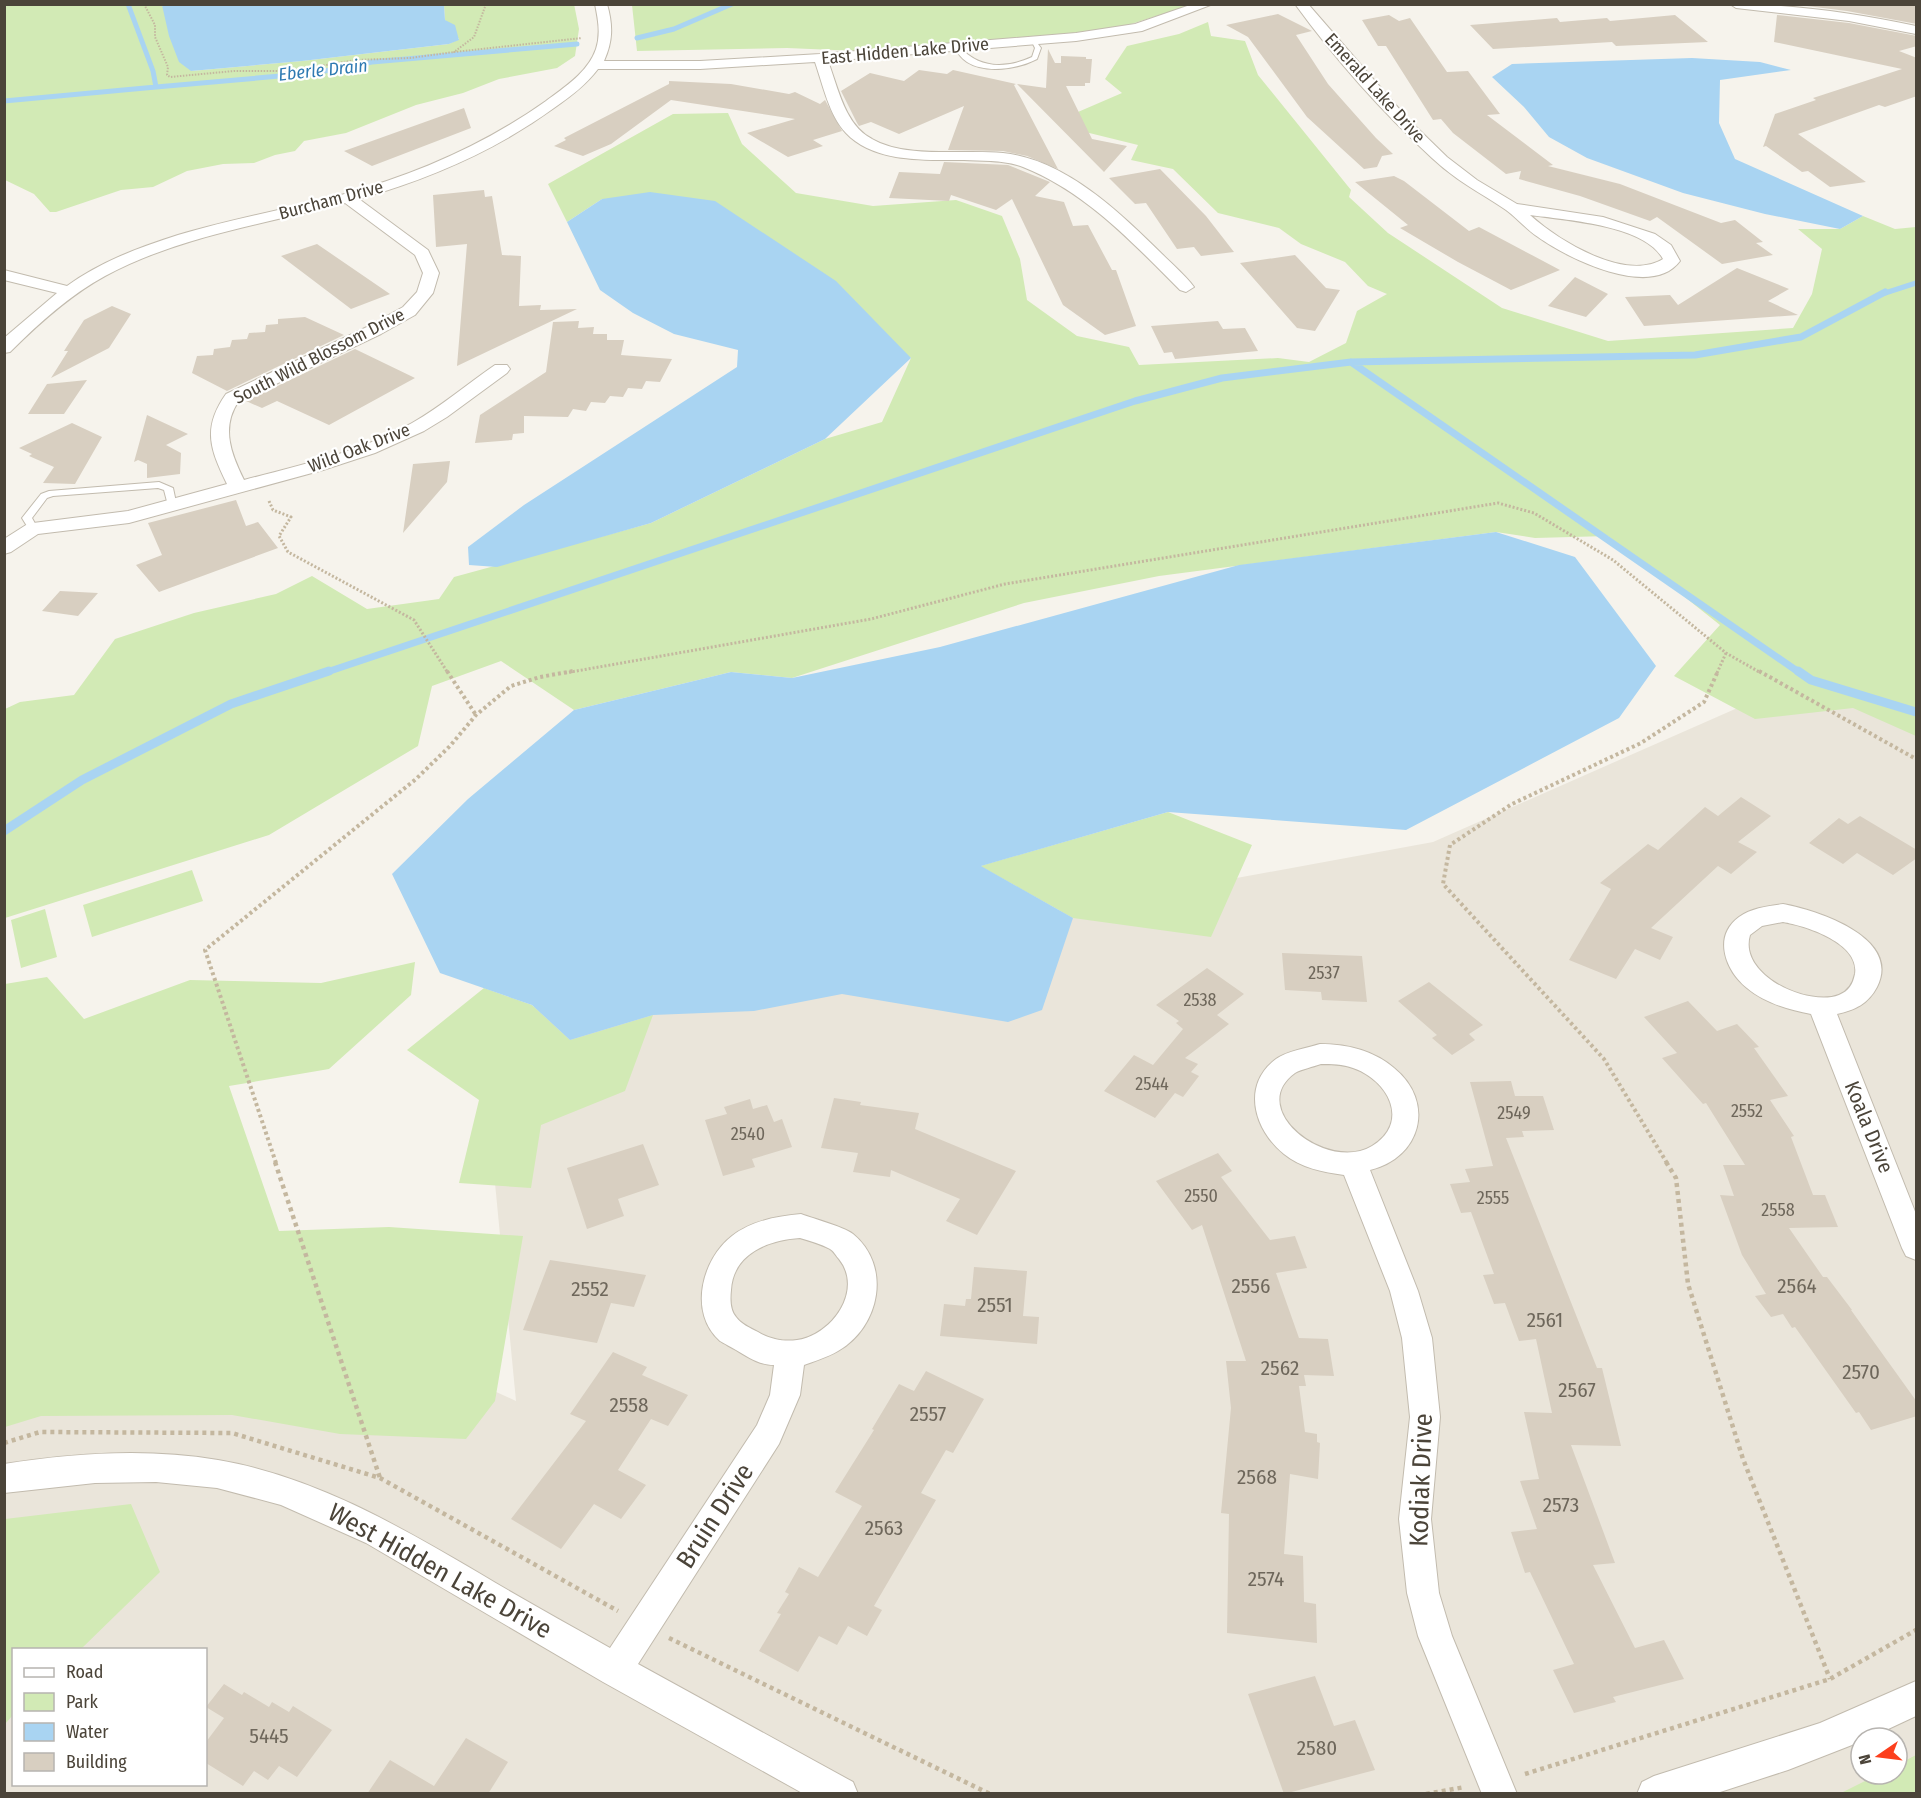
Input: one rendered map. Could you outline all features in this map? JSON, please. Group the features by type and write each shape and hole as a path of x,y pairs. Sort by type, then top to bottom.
{"street":[{"path":"597,65 605,36 605,21 601,4"},
{"name":"East Hidden Lake Drive","path":"597,65 700,65 1076,38 1137,28 1207,4"},
{"name":"Emerald Lake Drive","path":"1301,4 1390,109 1420,140 1468,181 1512,208 1540,232 1565,248 1614,268 1651,271 1665,267 1672,261 1666,246 1641,233 1605,223 1512,208"},
{"path":"1736,4 1824,13 1917,30"},
{"path":"820,58 851,130 863,139 881,147 906,153 1022,161 1079,191 1132,234 1186,287"},
{"name":"Burcham Drive","path":"4,348 19,333 99,273 208,230 348,198 439,167 498,141 523,126 567,93 597,65"},
{"name":"South Wild Blossom Drive","path":"238,487 223,456 219,432 220,411 232,399 375,330 409,311 424,293 431,273 422,253 348,198"},
{"path":"4,275 72,292"},
{"name":"Wild Oak Drive","path":"238,487 326,464 390,440 440,413 501,369"},
{"path":"4,528 33,529 129,517 238,487"},
{"path":"4,548 33,529"},
{"path":"1767,915 1799,915 1832,927 1857,947 1865,959 1868,971 1861,992 1851,1000 1821,1006 1786,999 1769,991 1744,970 1738,958 1736,946 1738,935 1744,926 1754,919 1767,915"},
{"name":"Koala Drive","path":"1821,1006 1917,1248"},
{"path":"1320,1054 1356,1058 1387,1076 1398,1088 1405,1102 1407,1116 1401,1137 1386,1153 1353,1164 1334,1163 1298,1150 1284,1139 1274,1126 1267,1112 1266,1098 1269,1084 1277,1072 1288,1063 1320,1054"},
{"name":"Kodiak Drive","path":"1353,1164 1404,1291 1416,1338 1425,1417 1415,1519 1423,1593 1435,1636 1497,1788"},
{"path":"801,1226 828,1233 849,1248 859,1262 864,1278 864,1294 859,1311 849,1326 835,1338 818,1347 790,1353 759,1350 728,1330 719,1315 715,1299 716,1282 722,1266 732,1252 747,1240 764,1231 801,1226"},
{"name":"Bruin Drive","path":"615,1670 768,1434 785,1395 790,1353"},
{"name":"West Hidden Lake Drive","path":"4,1479 42,1472 147,1467 226,1476 292,1493 337,1511 379,1533 615,1670 841,1794"},
{"path":"1654,1794 1807,1748 1873,1721 1917,1698"}],"lane":[{"path":"957,47 968,60 975,63 1015,65 1035,58 1038,48 1034,41"},
{"path":"33,529 27,518 34,507 44,496 61,491 159,485 168,488 172,507"}],"path":[{"path":"144,4 155,25 155,37 168,67 167,75 170,77 234,71 292,71 355,60 410,58 534,42 582,39 584,28"},
{"path":"454,52 467,44 475,35 484,16 486,4"},
{"path":"259,482 273,510 291,517 279,536 288,552 414,620 476,715"},
{"path":"380,1478 205,950 416,779 450,746 476,715 511,686 540,676 871,619 1005,584 1498,503 1534,513 1613,560 1726,653 1917,759"},
{"path":"1726,653 1704,702 1641,743 1512,804 1450,845 1443,884 1604,1059 1676,1178 1688,1284 1743,1459 1830,1679"},
{"path":"1426,1794 1497,1788 1830,1679 1917,1630"}],"shaded area":[{"path":"1785,687 1916,725 1916,1793 5,1793 4,1389 472,1381 516,1401 479,1017 1433,842"}],"green space":[{"path":"574,4 579,29 575,56 557,68 499,79 463,93 416,105 346,133 304,141 295,151 254,163 223,164 187,171 153,187 121,190 56,212 50,212 34,194 5,180 5,5 162,5 191,71 449,44 459,39 445,20 444,5"},
{"path":"632,5 1191,5 1128,25 1064,35 858,51 787,48 637,51"},
{"path":"1208,22 1211,36 1245,41 1258,75 1351,190 1349,197 1388,233 1502,308 1608,341 1793,328 1812,294 1822,249 1798,229 1840,229 1863,216 1895,229 1916,227 1916,736 1853,708 1755,719 1674,676 1720,625 1608,536 1535,538 1496,532 1159,576 1024,603 792,678 731,672 574,710 501,661 432,686 418,746 269,835 5,918 5,709 20,702 74,695 115,639 194,613 276,594 312,576 367,609 439,599 454,577 651,523 825,439 882,422 911,358 602,199 567,222 548,184 673,114 728,113 742,144 796,193 873,206 956,200 1002,216 1020,259 1027,300 1077,336 1129,347 1139,365 1278,358 1309,362 1346,343 1357,311 1387,294 1368,286 1345,262 1301,244 1279,228 1218,213 1173,169 1131,160 1138,145 1065,127 1071,115 1122,93 1105,79 1127,46 1179,34"},
{"path":"1168,812 1252,845 1211,937 1073,918 980,866"},
{"path":"192,870 203,901 92,937 83,905"},
{"path":"45,909 57,957 21,968 11,920"},
{"path":"415,962 411,995 329,1069 229,1086 279,1231 389,1227 523,1236 495,1401 466,1439 340,1434 232,1415 41,1416 5,1427 5,984 47,977 84,1019 190,980 321,983"},
{"path":"484,988 532,1005 570,1040 653,1015 625,1091 541,1125 531,1188 459,1183 479,1100 407,1050"},
{"path":"131,1504 160,1572 82,1648 12,1648 12,1716 5,1724 5,1519"},
{"path":"1916,1755 1916,1793 1841,1793 1855,1786 1909,1786 1909,1759"}],"water":[{"path":"162,5 444,5 445,20 455,25 459,40 449,44 191,71 179,62 169,36"},
{"path":"1692,58 1760,62 1791,70 1720,80 1719,123 1735,159 1863,216 1840,229 1765,214 1683,193 1587,158 1549,137 1524,107 1492,77 1512,64"},
{"path":"650,192 715,201 836,281 911,358 825,439 651,523 497,567 469,565 468,547 524,505 737,367 738,350 674,334 633,313 600,290 567,222 602,199"},
{"path":"1496,532 1575,557 1656,666 1619,718 1406,830 1168,812 981,866 1073,918 1042,1010 1008,1022 842,994 754,1011 653,1015 570,1040 532,1005 440,973 392,874 468,799 574,710 731,672 792,678 940,647 1239,565"}],"building":[{"path":"1791,4 1917,4 1917,24 1847,11"},
{"path":"1278,14 1312,31 1296,35 1328,84 1393,154 1382,156 1377,167 1364,169 1307,117 1248,37 1226,25"},
{"path":"1389,15 1399,21 1410,18 1447,72 1468,71 1500,114 1487,115 1553,165 1548,166 1620,184 1721,223 1735,220 1763,242 1756,243 1773,255 1722,264 1657,217 1650,221 1580,196 1519,179 1521,171 1506,174 1453,133 1441,119 1433,120 1386,46 1378,46 1362,20"},
{"path":"1675,15 1708,42 1616,46 1612,42 1493,49 1470,25 1557,18 1560,22 1607,18 1610,21"},
{"path":"1777,15 1849,23 1917,36 1917,46 1899,51 1917,58 1917,96 1885,107 1879,105 1798,134 1866,182 1830,187 1808,171 1802,172 1766,146 1763,147 1775,114 1816,100 1813,98 1902,69 1774,42"},
{"path":"1048,49 1055,63 1061,63 1061,56 1092,59 1090,83 1085,83 1085,86 1066,86 1092,139 1127,146 1104,172 1017,84 1046,88"},
{"path":"919,70 947,74 953,70 1016,84 1014,85 1058,169 1027,156 1003,151 948,150 964,106 899,134 871,122 859,126 841,91 870,73 904,81"},
{"path":"669,81 731,84 789,94 795,92 820,104 825,100 842,131 813,140 823,146 788,157 747,133 795,119 671,100 611,144 583,156 554,146 566,140 564,138 669,84"},
{"path":"464,108 471,128 372,166 344,151"},
{"path":"944,162 1008,165 1050,182 1035,196 1064,202 1073,226 1088,225 1112,270 1116,270 1136,326 1105,335 1063,305 1012,199 996,210 951,195 949,201 889,198 899,172 940,174"},
{"path":"1160,169 1206,216 1234,252 1201,256 1194,247 1177,249 1146,203 1135,204 1109,178"},
{"path":"1394,176 1404,181 1469,231 1479,227 1560,270 1511,290 1458,262 1400,228 1408,225 1355,182"},
{"path":"484,190 485,197 492,196 502,255 521,256 519,306 541,305 540,310 577,309 457,366 467,244 436,247 433,195"},
{"path":"317,244 390,294 351,309 281,256"},
{"path":"1295,255 1326,288 1340,290 1315,331 1297,328 1240,263"},
{"path":"1737,268 1789,289 1768,301 1798,315 1644,326 1625,297 1670,295 1678,305"},
{"path":"1575,277 1608,294 1586,317 1548,306"},
{"path":"112,306 131,314 109,348 51,378 68,351 64,351 84,320"},
{"path":"305,317 344,335 227,391 192,373 197,356 213,355 214,349 230,347 232,340 247,339 249,333 265,332 266,325 278,324 278,319"},
{"path":"579,321 578,328 594,327 593,334 607,334 607,340 624,340 621,355 672,359 660,382 646,381 642,389 628,388 623,397 610,396 605,403 591,402 586,411 573,409 568,417 524,416 524,433 513,434 512,440 475,443 480,415 546,372 553,322"},
{"path":"1218,321 1223,329 1245,328 1258,351 1175,359 1172,352 1164,353 1151,326"},
{"path":"355,349 415,378 329,425 277,401 262,408 246,401"},
{"path":"87,380 64,414 28,414 47,384"},
{"path":"147,415 188,434 166,445 181,453 180,474 147,478 147,464 138,460 134,462"},
{"path":"72,423 102,437 75,484 43,483 54,467 29,456 32,454 19,448"},
{"path":"450,461 447,482 403,533 413,464"},
{"path":"236,500 246,526 258,522 278,548 159,592 136,565 162,555 148,523"},
{"path":"60,591 98,593 78,616 42,611"},
{"path":"1741,797 1771,816 1738,842 1757,852 1731,874 1718,866 1651,928 1673,937 1660,960 1635,949 1616,979 1569,960 1611,889 1600,883 1648,844 1658,850 1705,807 1718,816"},
{"path":"1860,816 1917,850 1917,858 1893,875 1857,853 1843,864 1809,843 1839,818 1848,824"},
{"path":"1282,953 1362,956 1367,1002 1322,1000 1321,992 1285,990"},
{"path":"1207,968 1244,994 1217,1015 1229,1024 1185,1058 1198,1064 1191,1072 1199,1076 1183,1097 1175,1093 1155,1118 1104,1091 1134,1055 1153,1065 1183,1029 1176,1023 1179,1021 1156,1005"},
{"path":"1429,982 1483,1025 1469,1034 1475,1040 1452,1055 1432,1038 1437,1035 1398,1001"},
{"path":"1688,1001 1717,1031 1737,1024 1759,1047 1754,1048 1788,1096 1770,1100 1794,1136 1791,1137 1813,1195 1825,1195 1838,1227 1789,1228 1823,1277 1827,1277 1852,1310 1917,1402 1917,1416 1871,1430 1859,1412 1856,1413 1795,1327 1792,1328 1783,1314 1771,1317 1755,1296 1766,1294 1742,1255 1720,1195 1734,1196 1723,1165 1745,1165 1706,1103 1703,1104 1662,1058 1677,1053 1644,1017"},
{"path":"1511,1081 1515,1096 1543,1096 1554,1130 1522,1131 1524,1137 1506,1138 1597,1368 1602,1368 1621,1446 1571,1445 1615,1563 1593,1565 1635,1648 1664,1640 1684,1679 1613,1697 1616,1702 1574,1713 1553,1670 1574,1664 1530,1572 1525,1573 1511,1532 1537,1529 1520,1481 1539,1479 1524,1412 1552,1413 1536,1339 1519,1341 1505,1303 1494,1304 1483,1275 1494,1274 1471,1212 1461,1213 1450,1184 1470,1182 1465,1169 1493,1166 1470,1082"},
{"path":"834,1098 861,1102 860,1105 919,1113 915,1129 1016,1171 977,1235 946,1221 960,1199 891,1170 890,1177 853,1172 858,1153 821,1148"},
{"path":"750,1099 753,1109 767,1105 774,1122 782,1119 792,1147 752,1159 755,1167 723,1176 705,1120 727,1114 724,1107"},
{"path":"643,1144 659,1185 618,1199 624,1216 587,1229 567,1168"},
{"path":"1218,1153 1232,1171 1221,1177 1270,1240 1295,1236 1307,1268 1276,1273 1299,1338 1328,1339 1334,1376 1304,1375 1306,1386 1299,1386 1305,1432 1317,1434 1317,1442 1320,1443 1318,1479 1290,1474 1284,1554 1303,1556 1304,1602 1316,1604 1317,1643 1227,1633 1229,1514 1221,1513 1231,1408 1226,1361 1246,1361 1202,1225 1192,1230 1156,1181"},
{"path":"550,1260 646,1275 634,1307 611,1303 597,1343 523,1330"},
{"path":"974,1267 1027,1271 1023,1316 1039,1317 1037,1344 940,1336 944,1304 965,1306 966,1299 971,1299"},
{"path":"613,1352 647,1367 642,1375 688,1395 668,1426 651,1419 618,1470 646,1485 621,1519 594,1504 561,1549 511,1519 586,1421 570,1414"},
{"path":"926,1371 984,1399 953,1453 946,1450 921,1493 936,1500 874,1606 882,1610 867,1636 848,1626 837,1645 819,1636 798,1672 759,1651 781,1614 777,1613 789,1594 785,1592 799,1567 818,1577 862,1506 835,1492 874,1430 872,1429 899,1384 914,1391"},
{"path":"1315,1676 1334,1726 1355,1720 1375,1770 1284,1794 1248,1694"},
{"path":"224,1684 242,1695 244,1692 269,1707 272,1702 289,1712 293,1706 332,1730 297,1777 279,1766 268,1780 254,1771 243,1786 207,1764 207,1741 224,1718 207,1706"},
{"path":"466,1738 508,1762 488,1794 367,1794 390,1760 434,1786"}],"waterway":[{"name":"Eberle Drain","path":"128,4 153,71 156,87"},
{"name":"Eberle Drain","path":"637,38 674,29 732,4"},
{"name":"Eberle Drain","path":"156,87 314,73 372,62 577,44"},
{"path":"4,101 156,87"},
{"path":"1882,294 1916,283"},
{"path":"1351,362 1695,355 1801,337 1885,292"},
{"path":"324,673 1135,401 1222,378 1351,362"},
{"path":"1351,362 1800,673"},
{"path":"4,831 82,780 231,704 329,671"},
{"path":"1798,671 1811,680 1916,712"}]}
